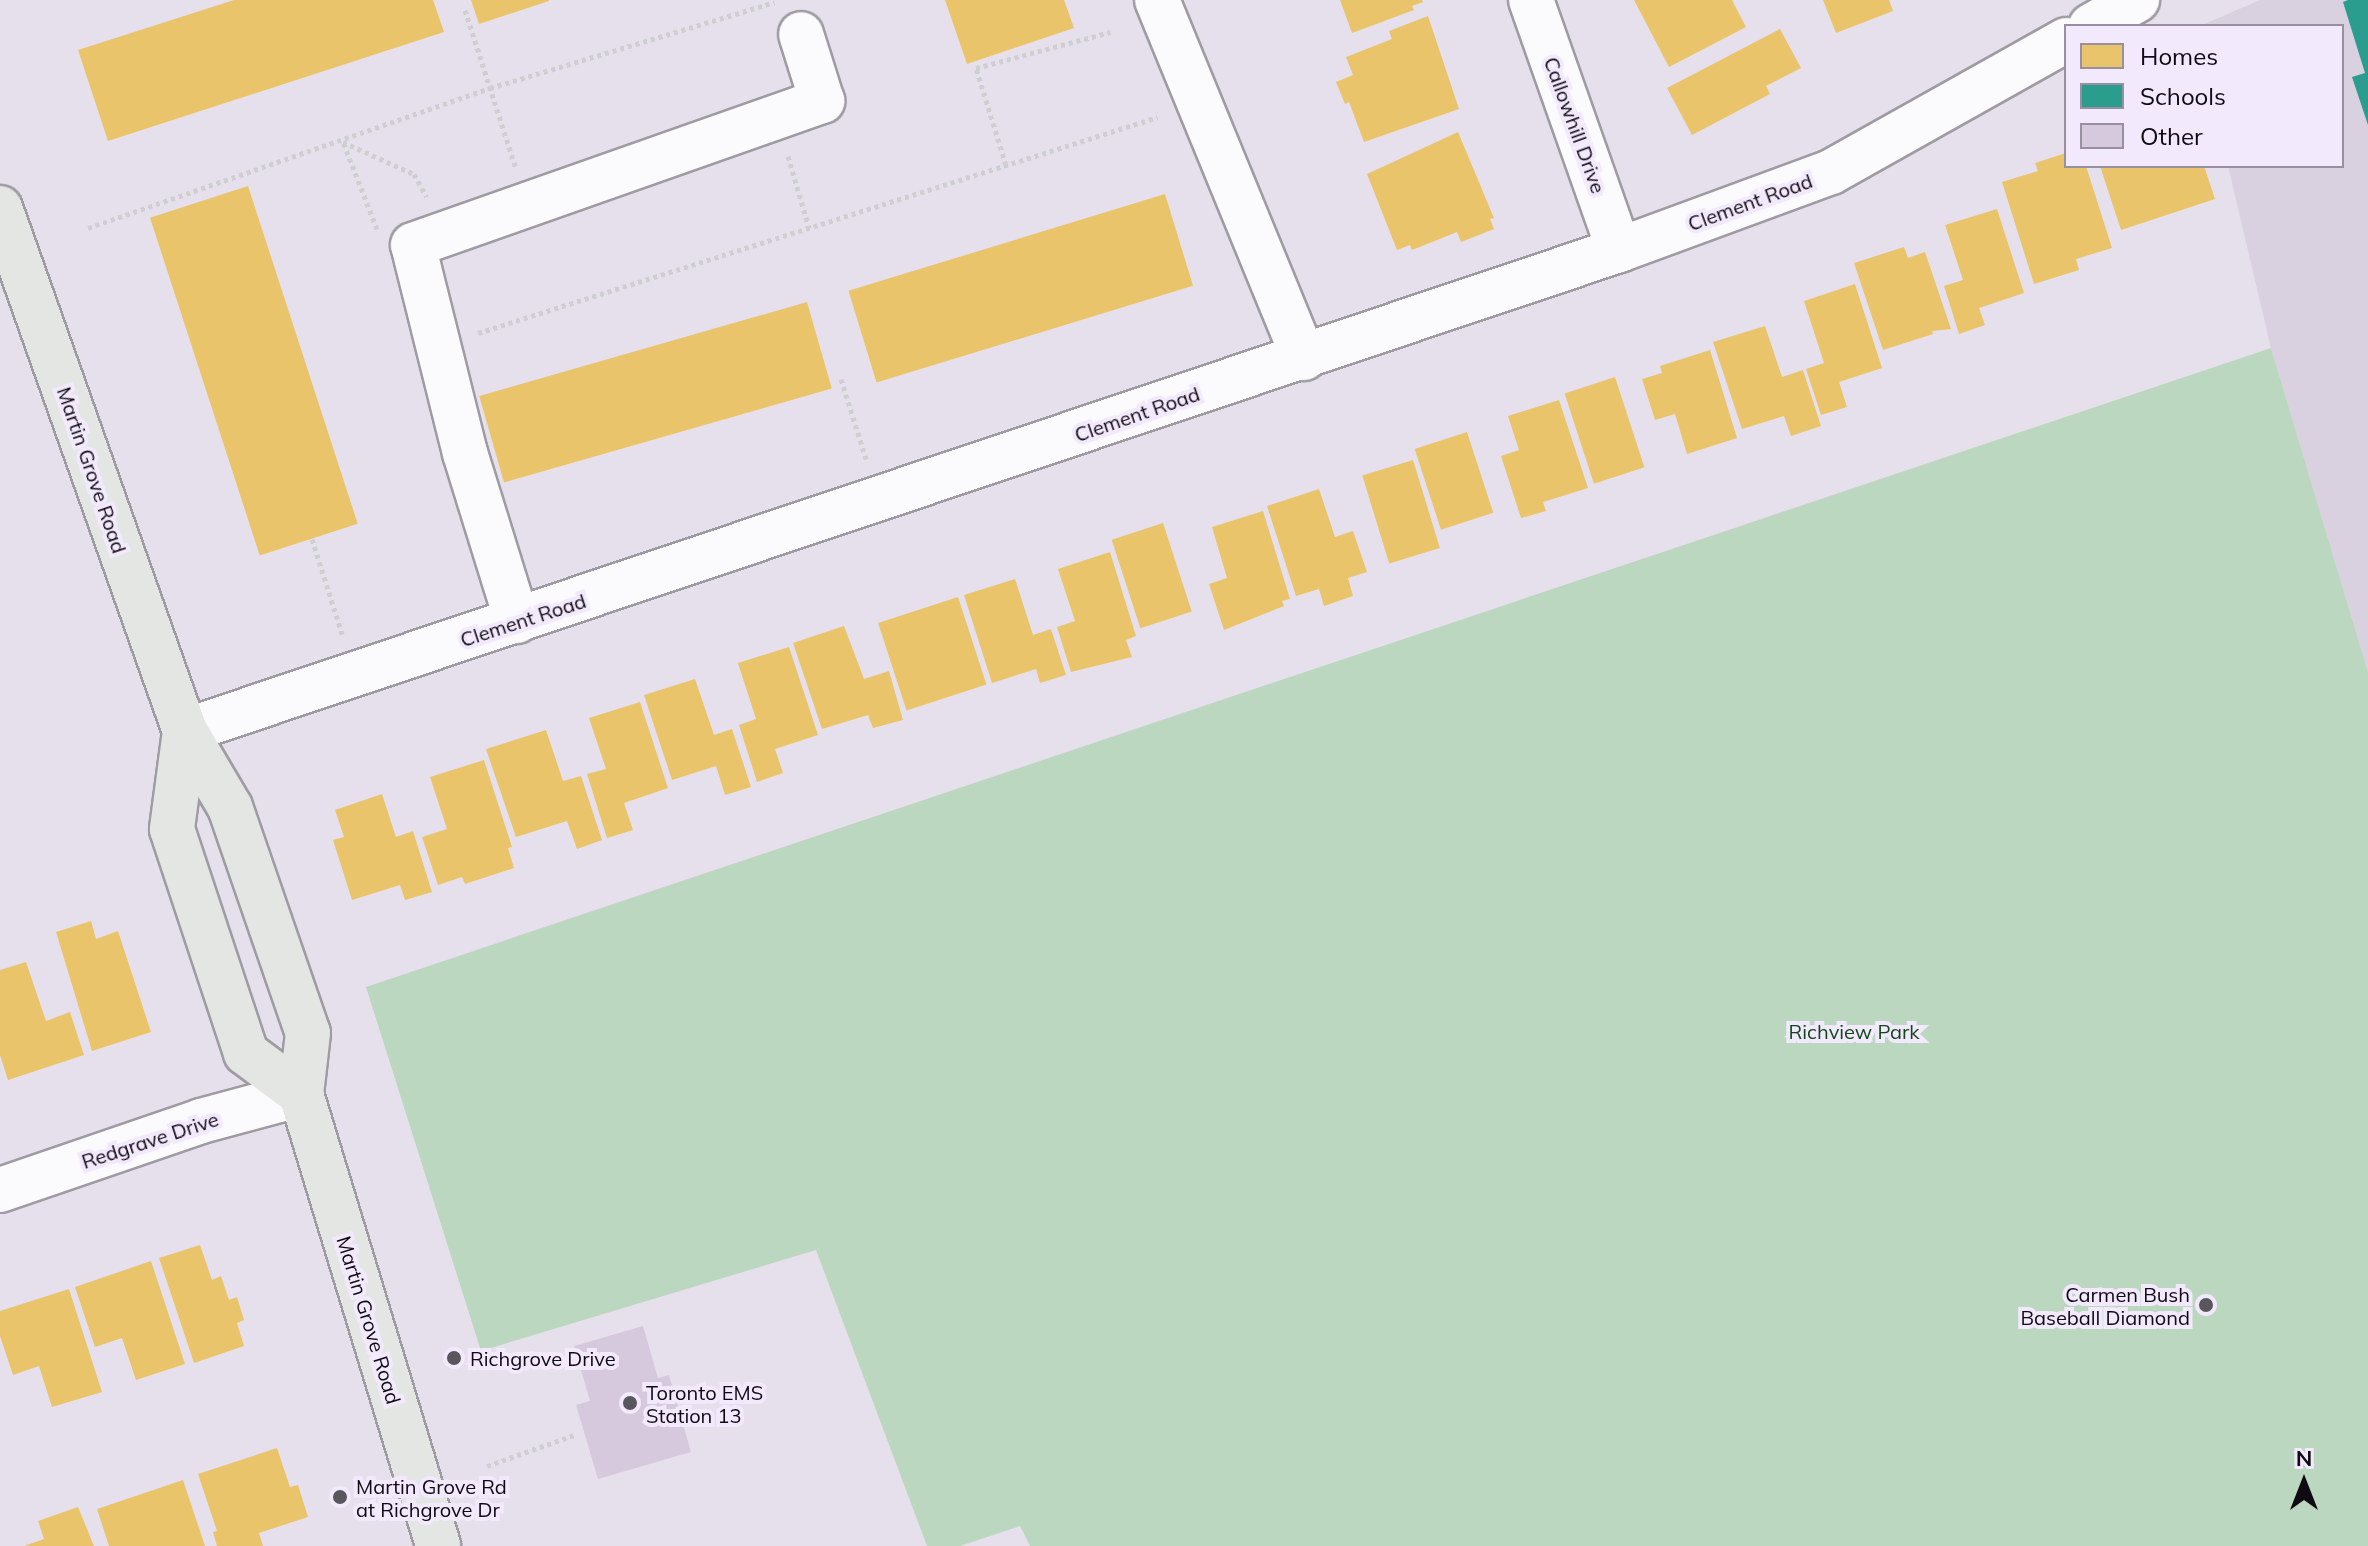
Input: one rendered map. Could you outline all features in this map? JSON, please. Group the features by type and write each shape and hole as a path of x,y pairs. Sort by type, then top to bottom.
{"main road":[{"name":"Martin Grove Road","path":"0,208 185,731 230,807 308,1033 301,1094 438,1546"},
{"name":"Martin Grove Road","path":"185,731 172,829 246,1053 301,1094"}],"street":[{"path":"1157,0 1304,358"},
{"name":"Callowhill Drive","path":"1531,0 1619,250"},
{"path":"2095,24 2137,0"},
{"path":"517,621 465,453 438,345 430,239 822,101 790,17"},
{"name":"Clement Road","path":"185,731 1619,250 1831,172 2064,41"},
{"name":"Redgrave Drive","path":"0,1190 201,1121 301,1094"}],"path":[{"path":"465,10 528,205"},
{"path":"88,228 343,142 490,88 790,17"},
{"path":"1006,165 976,68 1110,32"},
{"path":"776,117 809,228"},
{"path":"438,345 1158,117"},
{"path":"343,142 414,174 430,239 378,231 343,142"},
{"path":"841,379 863,449"},
{"path":"312,539 355,676"},
{"path":"487,1466 574,1435"}],"shaded area":[{"path":"2260,0 2368,0 2368,672 2271,348 2228,168 2344,168 2344,24 2205,24"}],"green space":[{"name":"Richview Park","path":"2271,348 2368,672 2368,1546 1030,1546 1020,1526 960,1546 927,1546 816,1250 481,1351 366,987"}],"building: Homes":[{"path":"234,0 433,0 444,32 108,141 78,50"},
{"path":"471,0 549,0 549,1 479,24"},
{"path":"945,0 1064,0 1074,28 967,64"},
{"path":"1340,0 1423,2 1412,6 1414,10 1352,33"},
{"path":"1634,0 1732,0 1746,27 1669,67"},
{"path":"1823,0 1889,0 1893,11 1836,33"},
{"path":"1428,16 1459,109 1364,142 1349,102 1345,104 1336,82 1353,75 1346,57 1392,39 1389,31"},
{"path":"1780,29 1801,68 1766,86 1770,94 1692,135 1667,88"},
{"path":"1458,132 1494,218 1490,219 1494,229 1461,242 1457,232 1412,250 1410,245 1397,250 1367,174"},
{"path":"2064,154 2064,168 2087,168 2112,248 2076,259 2079,270 2034,284 2002,182 2038,171 2035,163"},
{"path":"2101,168 2205,168 2215,199 2121,230"},
{"path":"248,186 358,524 260,555 150,218"},
{"path":"1165,194 1193,286 877,383 848,291"},
{"path":"1997,209 2024,293 1979,308 1985,325 1959,334 1944,286 1963,280 1945,225"},
{"path":"1904,247 1908,258 1925,252 1951,329 1932,331 1933,334 1883,350 1854,263"},
{"path":"1855,284 1882,368 1839,382 1847,407 1821,415 1806,369 1824,363 1804,301"},
{"path":"807,302 832,389 504,483 479,396"},
{"path":"1765,326 1782,377 1803,370 1821,426 1791,436 1784,416 1742,429 1713,342"},
{"path":"1710,350 1737,438 1687,454 1675,414 1655,420 1642,379 1662,373 1660,366"},
{"path":"1615,377 1644,467 1594,484 1565,393"},
{"path":"1559,400 1588,488 1543,502 1546,511 1521,518 1501,456 1519,450 1508,416"},
{"path":"1467,432 1493,513 1441,530 1415,449"},
{"path":"1413,460 1440,548 1389,563 1362,475"},
{"path":"1319,489 1335,537 1353,531 1367,572 1348,578 1353,596 1324,606 1319,589 1296,596 1267,506"},
{"path":"1263,511 1290,599 1282,601 1284,606 1224,630 1209,584 1227,578 1212,527"},
{"path":"1163,523 1192,611 1140,628 1112,540"},
{"path":"1110,552 1136,636 1126,640 1132,657 1071,672 1057,627 1075,621 1058,569"},
{"path":"1015,579 1033,635 1051,629 1066,675 1040,683 1036,669 992,683 964,595"},
{"path":"958,597 986,684 907,710 878,623"},
{"path":"844,626 864,679 889,671 903,720 873,728 868,715 822,729 793,643"},
{"path":"789,647 818,735 775,749 783,773 757,782 739,725 756,719 738,663"},
{"path":"695,679 714,735 732,729 751,787 725,795 716,766 672,780 644,695"},
{"path":"640,702 668,788 624,803 633,830 607,838 587,774 606,769 589,718"},
{"path":"546,730 563,781 581,776 602,840 577,849 567,821 516,837 486,749"},
{"path":"484,760 512,847 508,848 514,868 465,884 462,877 438,885 422,837 447,829 430,777"},
{"path":"382,794 396,837 413,831 432,892 405,900 400,885 352,900 333,840 344,837 335,810"},
{"path":"91,921 96,939 118,931 151,1032 92,1051 56,932"},
{"path":"26,962 46,1021 70,1012 84,1055 8,1080 0,1055 0,970"},
{"path":"200,1245 212,1280 221,1276 229,1300 237,1297 244,1320 237,1323 244,1346 194,1363 159,1258"},
{"path":"151,1261 185,1364 136,1380 122,1338 95,1347 75,1287"},
{"path":"69,1289 102,1392 52,1407 39,1366 13,1375 0,1336 0,1311"},
{"path":"277,1448 290,1487 298,1485 308,1517 259,1533 263,1546 217,1546 213,1532 217,1531 198,1474"},
{"path":"183,1480 205,1546 109,1546 97,1509"},
{"path":"78,1507 94,1546 24,1546 44,1539 38,1521"}],"building: Schools":[{"path":"2368,0 2368,125 2352,77 2365,73 2343,2"}],"building: Other":[{"name":"Toronto EMS Station 13","path":"643,1326 658,1378 669,1375 691,1452 598,1479 576,1405 590,1401 574,1346"}],"place":[{"name":"Carmen Bush Baseball Diamond","path":"2206,1305"},
{"name":"Richgrove Drive","path":"454,1358"},
{"name":"Toronto EMS Station 13","path":"630,1403"},
{"name":"Martin Grove Rd at Richgrove Dr","path":"340,1497"}]}
